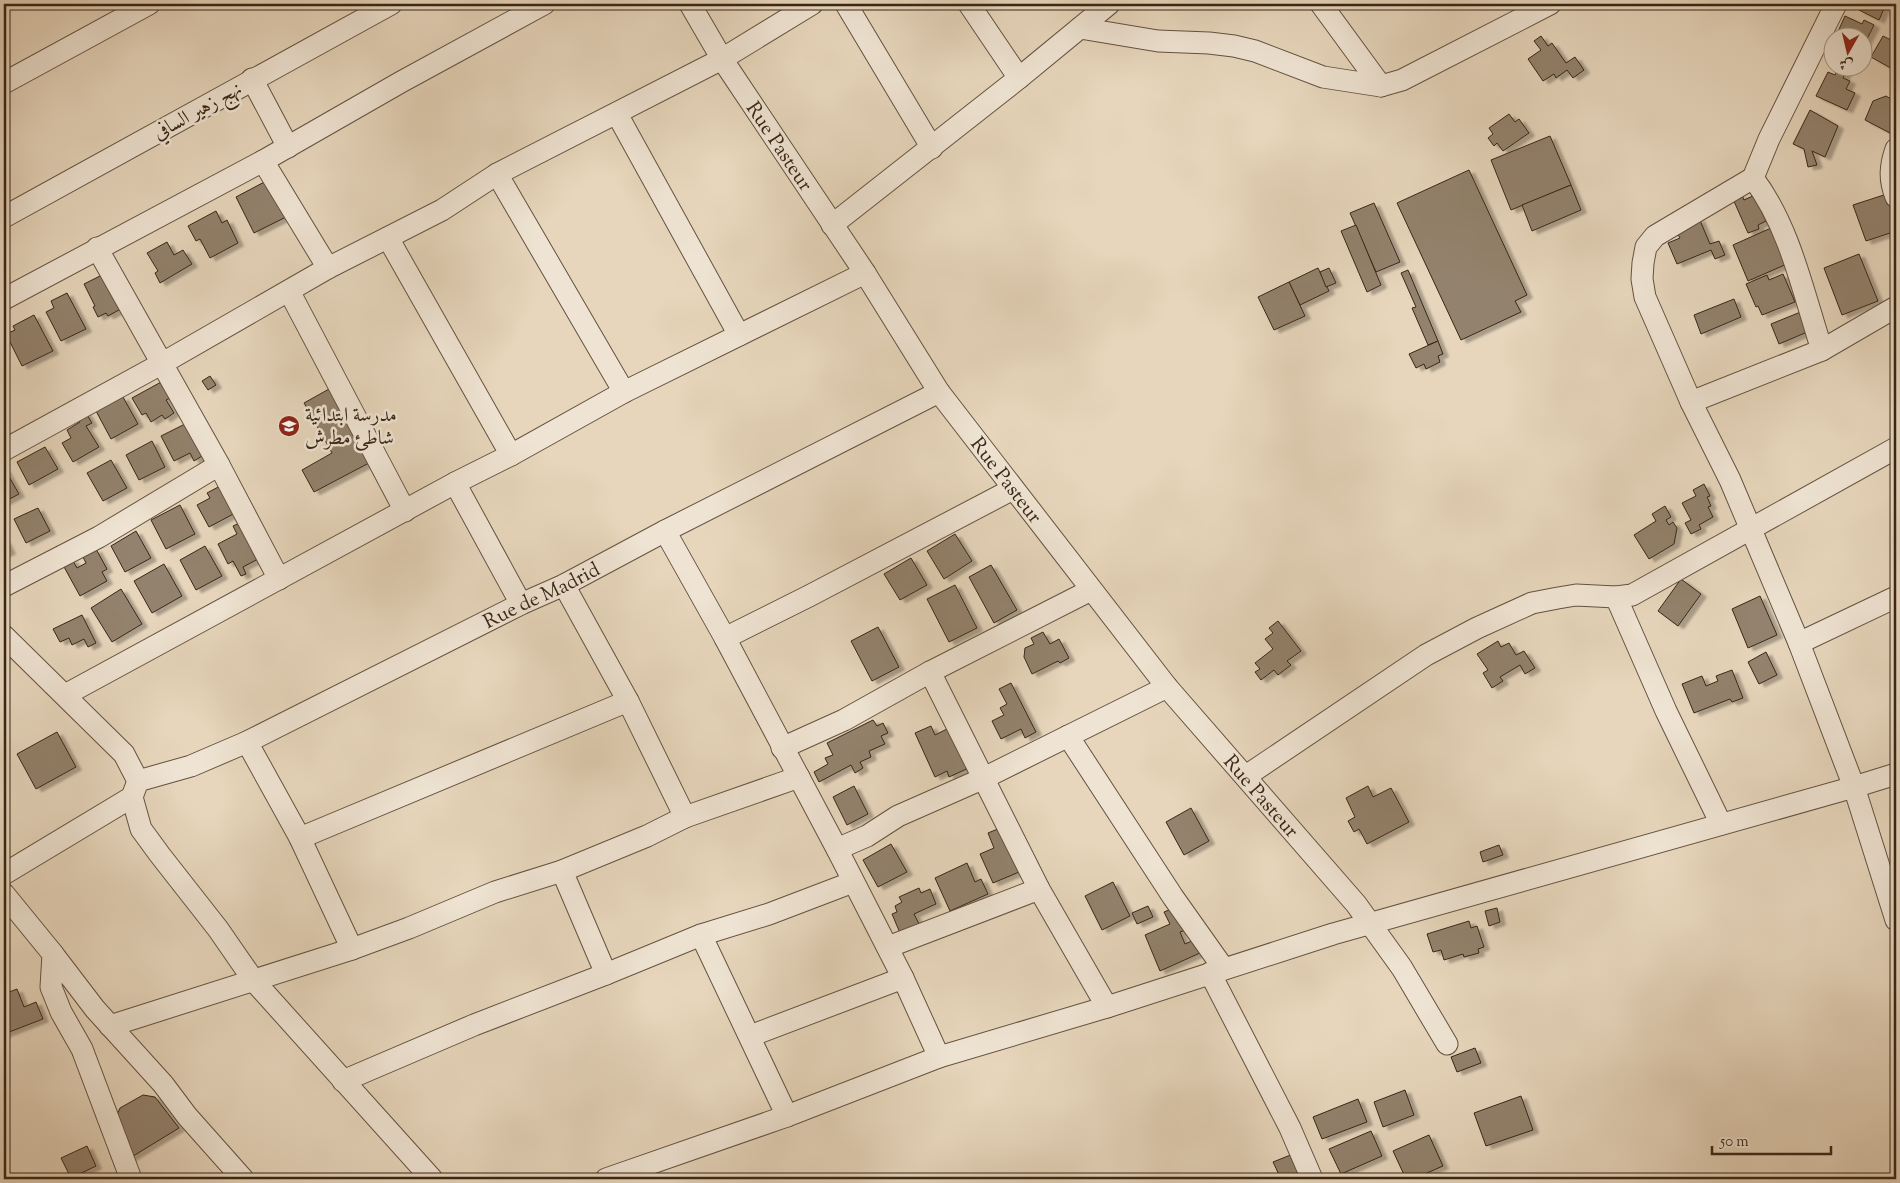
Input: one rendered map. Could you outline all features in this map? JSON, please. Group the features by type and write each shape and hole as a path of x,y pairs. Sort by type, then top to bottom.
{"street":[{"path":"4,83 149,4"},
{"name":"نهج زهير السافي","path":"4,216 391,4"},
{"path":"4,299 263,161 401,82 544,4"},
{"name":"Rue Pasteur","path":"690,4 722,59 865,273 939,392 1167,687 1246,776 1371,923 1402,968 1447,1044"},
{"path":"4,450 161,364 328,268 442,210 498,174 722,59 812,4"},
{"path":"846,4 932,148"},
{"path":"969,4 1019,78"},
{"path":"832,225 932,148 1107,4"},
{"path":"1320,4 1381,86"},
{"path":"1080,28 1158,41 1234,46 1255,51 1323,77 1381,86 1409,76 1550,4"},
{"path":"1836,4 1769,139 1753,178 1655,236 1646,247 1642,279 1645,297 1691,402 1752,528 1799,642 1854,787 1896,920"},
{"path":"252,79 288,147"},
{"path":"617,114 739,334"},
{"path":"1896,149 1891,165 1892,186 1896,197"},
{"path":"263,161 328,268"},
{"path":"498,174 624,392"},
{"path":"1753,178 1765,194 1790,252 1822,350"},
{"path":"388,238 512,455"},
{"path":"97,248 279,579"},
{"path":"64,695 455,483 512,455 624,392 865,273"},
{"path":"289,291 405,511"},
{"path":"1691,402 1822,350 1896,307"},
{"name":"Rue de Madrid","path":"4,878 135,789 247,742 521,604 564,585 665,531 939,392"},
{"path":"1246,776 1426,656 1477,628 1532,603 1576,595 1616,597 1632,595 1896,448"},
{"path":"4,586 99,536 218,465"},
{"path":"455,483 521,604"},
{"path":"725,638 1013,489"},
{"path":"665,531 725,638 837,849 904,978 939,1057"},
{"path":"564,585 628,701 685,817"},
{"path":"782,748 844,720 930,672 1091,590"},
{"path":"1616,597 1670,719 1721,824"},
{"path":"1799,642 1896,597"},
{"path":"4,636 124,754 135,789 142,829 218,929 254,981 432,1179"},
{"path":"930,672 1039,889 1108,1007"},
{"path":"837,849 867,836 898,816 982,778 1167,687"},
{"path":"300,838 628,701"},
{"path":"1068,736 1173,897 1217,971 1312,1179"},
{"path":"247,742 300,838 352,949"},
{"path":"606,1179 787,1116 939,1057 1108,1007 1371,923 1896,774"},
{"path":"110,1026 352,949 409,928 495,892 562,871 647,836 685,817 798,777"},
{"path":"562,871 606,974"},
{"path":"4,878 53,954 110,1026 163,1084 243,1179"},
{"path":"343,1082 474,1025 606,974 702,934 769,914 853,882"},
{"path":"888,947 1039,889"},
{"path":"702,934 787,1116"},
{"path":"53,954 50,987 61,1012 82,1049 131,1179"},
{"path":"750,1036 904,978"}],"building":[{"path":"1852,4 1886,4 1879,20 1859,10 1860,8"},
{"path":"1845,16 1862,24 1864,20 1874,25 1872,29 1840,28"},
{"path":"1541,36 1548,46 1552,43 1566,63 1575,57 1584,70 1573,78 1567,70 1556,78 1554,74 1543,81 1528,59 1541,50 1534,41"},
{"path":"1883,36 1895,42 1896,39 1896,71 1872,58"},
{"path":"1825,78 1843,78 1850,81 1846,89 1855,93 1847,110 1816,96"},
{"path":"1886,96 1896,102 1896,116 1890,133 1865,120 1873,101"},
{"path":"1810,110 1838,126 1825,157 1812,151 1817,165 1808,167 1804,149 1793,144"},
{"path":"1509,114 1515,122 1519,119 1529,133 1503,151 1497,143 1494,146 1488,138 1493,134 1489,128"},
{"path":"1550,136 1571,185 1511,210 1491,160"},
{"path":"1469,170 1527,295 1515,301 1521,312 1461,340 1397,203"},
{"path":"270,179 292,214 254,233 236,197"},
{"path":"1571,185 1581,210 1532,231 1522,205"},
{"path":"1890,193 1896,209 1896,231 1866,241 1853,205"},
{"path":"1742,195 1744,200 1755,195 1766,221 1758,225 1759,229 1748,233 1733,199"},
{"path":"1374,203 1400,262 1376,272 1350,213"},
{"path":"216,211 222,223 227,220 238,243 210,258 200,239 196,241 188,226"},
{"path":"1699,218 1710,244 1719,241 1725,255 1715,259 1711,250 1677,264 1668,243 1680,238 1677,233"},
{"path":"1356,225 1381,285 1367,292 1341,231"},
{"path":"1771,228 1787,264 1748,281 1733,245"},
{"path":"167,242 174,255 183,250 192,264 160,283 155,273 158,271 147,253"},
{"path":"1859,254 1878,301 1842,315 1824,268"},
{"path":"1318,268 1329,291 1300,305 1289,282"},
{"path":"1329,268 1336,283 1326,287 1320,272"},
{"path":"1408,270 1438,341 1428,345 1412,308 1416,307 1401,273"},
{"path":"1783,274 1795,302 1762,315 1758,306 1756,307 1746,284 1767,275 1769,280"},
{"path":"102,275 126,306 108,316 106,313 98,317 93,307 95,306 84,284"},
{"path":"1289,282 1305,316 1274,330 1258,297"},
{"path":"67,293 86,329 61,341 46,312 54,308 51,301"},
{"path":"1734,299 1741,317 1701,334 1694,315"},
{"path":"1803,311 1812,330 1779,344 1771,324"},
{"path":"34,315 53,351 22,366 6,334 15,330 13,326"},
{"path":"1438,341 1443,354 1438,356 1440,362 1426,369 1424,364 1416,368 1409,354"},
{"path":"210,376 216,385 208,390 202,381"},
{"path":"163,381 172,397 166,400 174,413 165,419 162,415 151,422 146,413 142,415 132,398"},
{"path":"329,389 369,463 314,492 302,470 332,453 304,403"},
{"path":"123,397 138,424 111,439 96,411"},
{"path":"84,410 92,423 86,426 99,447 73,462 62,443 71,438 67,430 80,422 76,415"},
{"path":"185,424 202,456 194,461 190,453 174,461 161,436"},
{"path":"152,441 165,467 139,480 126,455"},
{"path":"45,447 58,469 29,485 17,462"},
{"path":"111,460 127,488 103,501 87,473"},
{"path":"4,468 19,494 4,502"},
{"path":"1704,484 1710,496 1707,497 1711,506 1708,507 1713,517 1699,525 1701,529 1691,534 1685,523 1691,520 1682,503 1696,496 1693,490"},
{"path":"222,485 237,512 209,527 197,505 210,498 207,493"},
{"path":"180,505 195,534 166,549 151,520"},
{"path":"1665,506 1671,517 1666,520 1669,525 1673,522 1677,528 1674,544 1649,559 1634,535 1656,521 1652,514"},
{"path":"38,508 50,531 26,543 14,519"},
{"path":"244,521 258,559 243,567 246,574 241,576 233,561 228,564 218,544 237,534 233,526"},
{"path":"136,531 151,558 125,572 111,546"},
{"path":"955,534 972,561 944,579 927,551"},
{"path":"4,539 10,551 4,554"},
{"path":"205,546 222,576 196,590 180,560"},
{"path":"96,549 107,569 102,572 107,581 80,596 63,565 72,559 77,568 86,563 83,557"},
{"path":"911,558 927,585 900,600 884,574"},
{"path":"164,564 182,596 152,613 134,581"},
{"path":"991,565 1017,610 994,623 969,577"},
{"path":"1681,579 1701,594 1678,626 1658,611"},
{"path":"955,585 977,628 949,642 927,599"},
{"path":"121,589 142,624 112,642 91,608"},
{"path":"1760,596 1777,635 1748,648 1732,609"},
{"path":"82,615 96,643 88,647 84,639 72,645 69,638 60,642 53,629"},
{"path":"1278,621 1301,651 1287,661 1291,665 1278,675 1274,670 1261,680 1255,672 1260,669 1255,663 1273,649 1265,639 1273,633 1269,628"},
{"path":"878,627 899,667 872,681 851,641"},
{"path":"1043,632 1050,644 1059,639 1069,658 1060,663 1058,661 1032,674 1024,657 1025,648 1034,644 1031,638"},
{"path":"1498,641 1501,647 1509,643 1516,655 1524,651 1535,668 1525,674 1520,665 1500,677 1503,681 1492,688 1483,673 1488,670 1477,654"},
{"path":"1766,652 1777,675 1759,684 1748,662"},
{"path":"1732,670 1743,698 1732,702 1730,699 1694,713 1682,684 1702,676 1706,686 1718,681 1716,676"},
{"path":"1011,683 1036,732 1025,738 1021,729 1001,739 992,721 1004,715 1000,708 1007,704 999,689"},
{"path":"873,720 877,726 883,723 888,733 881,736 885,744 869,751 871,757 860,762 863,768 855,773 851,765 819,782 814,772 828,764 825,758 833,755 827,743"},
{"path":"931,726 935,735 947,729 973,766 949,777 947,771 935,777 915,733"},
{"path":"57,732 76,767 36,789 17,754"},
{"path":"854,786 868,814 847,825 833,797"},
{"path":"1368,786 1373,797 1391,788 1409,822 1367,844 1359,829 1354,832 1348,821 1355,817 1346,798"},
{"path":"1191,808 1209,841 1184,855 1166,822"},
{"path":"1005,826 1024,870 993,883 980,854 994,848 988,833"},
{"path":"891,844 907,872 878,887 863,860"},
{"path":"1499,845 1503,855 1483,862 1480,852"},
{"path":"967,863 975,882 981,879 988,894 950,911 935,878"},
{"path":"1113,882 1130,916 1102,930 1085,896"},
{"path":"919,888 921,893 930,889 936,904 914,914 919,924 900,933 892,914 897,912 895,906 902,902 899,897"},
{"path":"1148,906 1153,917 1137,924 1132,913"},
{"path":"1179,906 1189,929 1180,932 1185,944 1194,940 1200,953 1160,971 1145,935 1170,924 1164,912"},
{"path":"1497,908 1500,922 1489,926 1485,911"},
{"path":"1469,921 1471,928 1477,926 1484,947 1478,949 1479,953 1464,957 1463,954 1444,960 1441,950 1433,952 1427,934"},
{"path":"17,989 24,1007 36,1002 43,1019 4,1034 4,994"},
{"path":"1475,1048 1481,1063 1457,1072 1451,1057"},
{"path":"1405,1090 1414,1115 1383,1127 1374,1102"},
{"path":"143,1095 155,1097 179,1128 130,1158 115,1119 120,1108"},
{"path":"1521,1096 1533,1130 1486,1146 1474,1113"},
{"path":"1358,1099 1367,1122 1322,1139 1313,1117"},
{"path":"1371,1131 1382,1156 1341,1174 1329,1149"},
{"path":"1429,1135 1443,1166 1413,1179 1406,1179 1393,1151"},
{"path":"87,1146 96,1166 71,1178 61,1158"},
{"path":"1298,1152 1309,1179 1281,1179 1273,1162"}],"place":[{"name":"مدرسة ابتدائية شاطئ مطرش","path":"289,426"}]}
